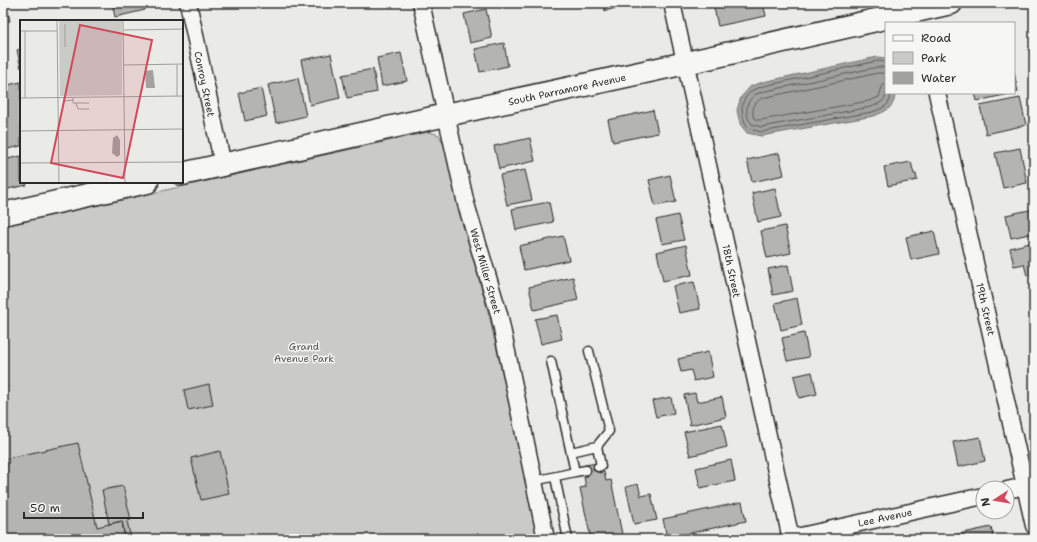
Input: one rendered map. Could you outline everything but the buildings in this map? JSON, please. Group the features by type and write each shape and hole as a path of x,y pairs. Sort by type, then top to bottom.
{"street":[{"name":"Conroy Street","path":"188,3 223,165"},
{"name":"West Miller Street","path":"422,3 466,204 499,314 546,539"},
{"name":"18th Street","path":"672,3 790,539"},
{"name":"South Parramore Avenue","path":"183,174 919,12 951,3"},
{"name":"19th Street","path":"937,94 1030,485 1034,526"},
{"path":"3,214 142,183"},
{"path":"1015,488 1030,485"},
{"name":"Lee Avenue","path":"790,539 975,498"}],"lane":[{"path":"571,452 597,446 609,431 589,351"},
{"path":"551,361 575,472"},
{"path":"597,446 601,466 598,467"},
{"path":"534,481 586,470"},
{"path":"554,477 568,539"}],"green space":[{"name":"Grand Avenue Park","path":"429,132 439,135 445,147 457,202 489,315 540,539 3,539 3,226"}],"water":[{"path":"877,57 885,58 885,94 895,94 895,98 892,106 874,116 761,136 747,133 740,124 737,110 741,97 751,86 763,82"}]}
